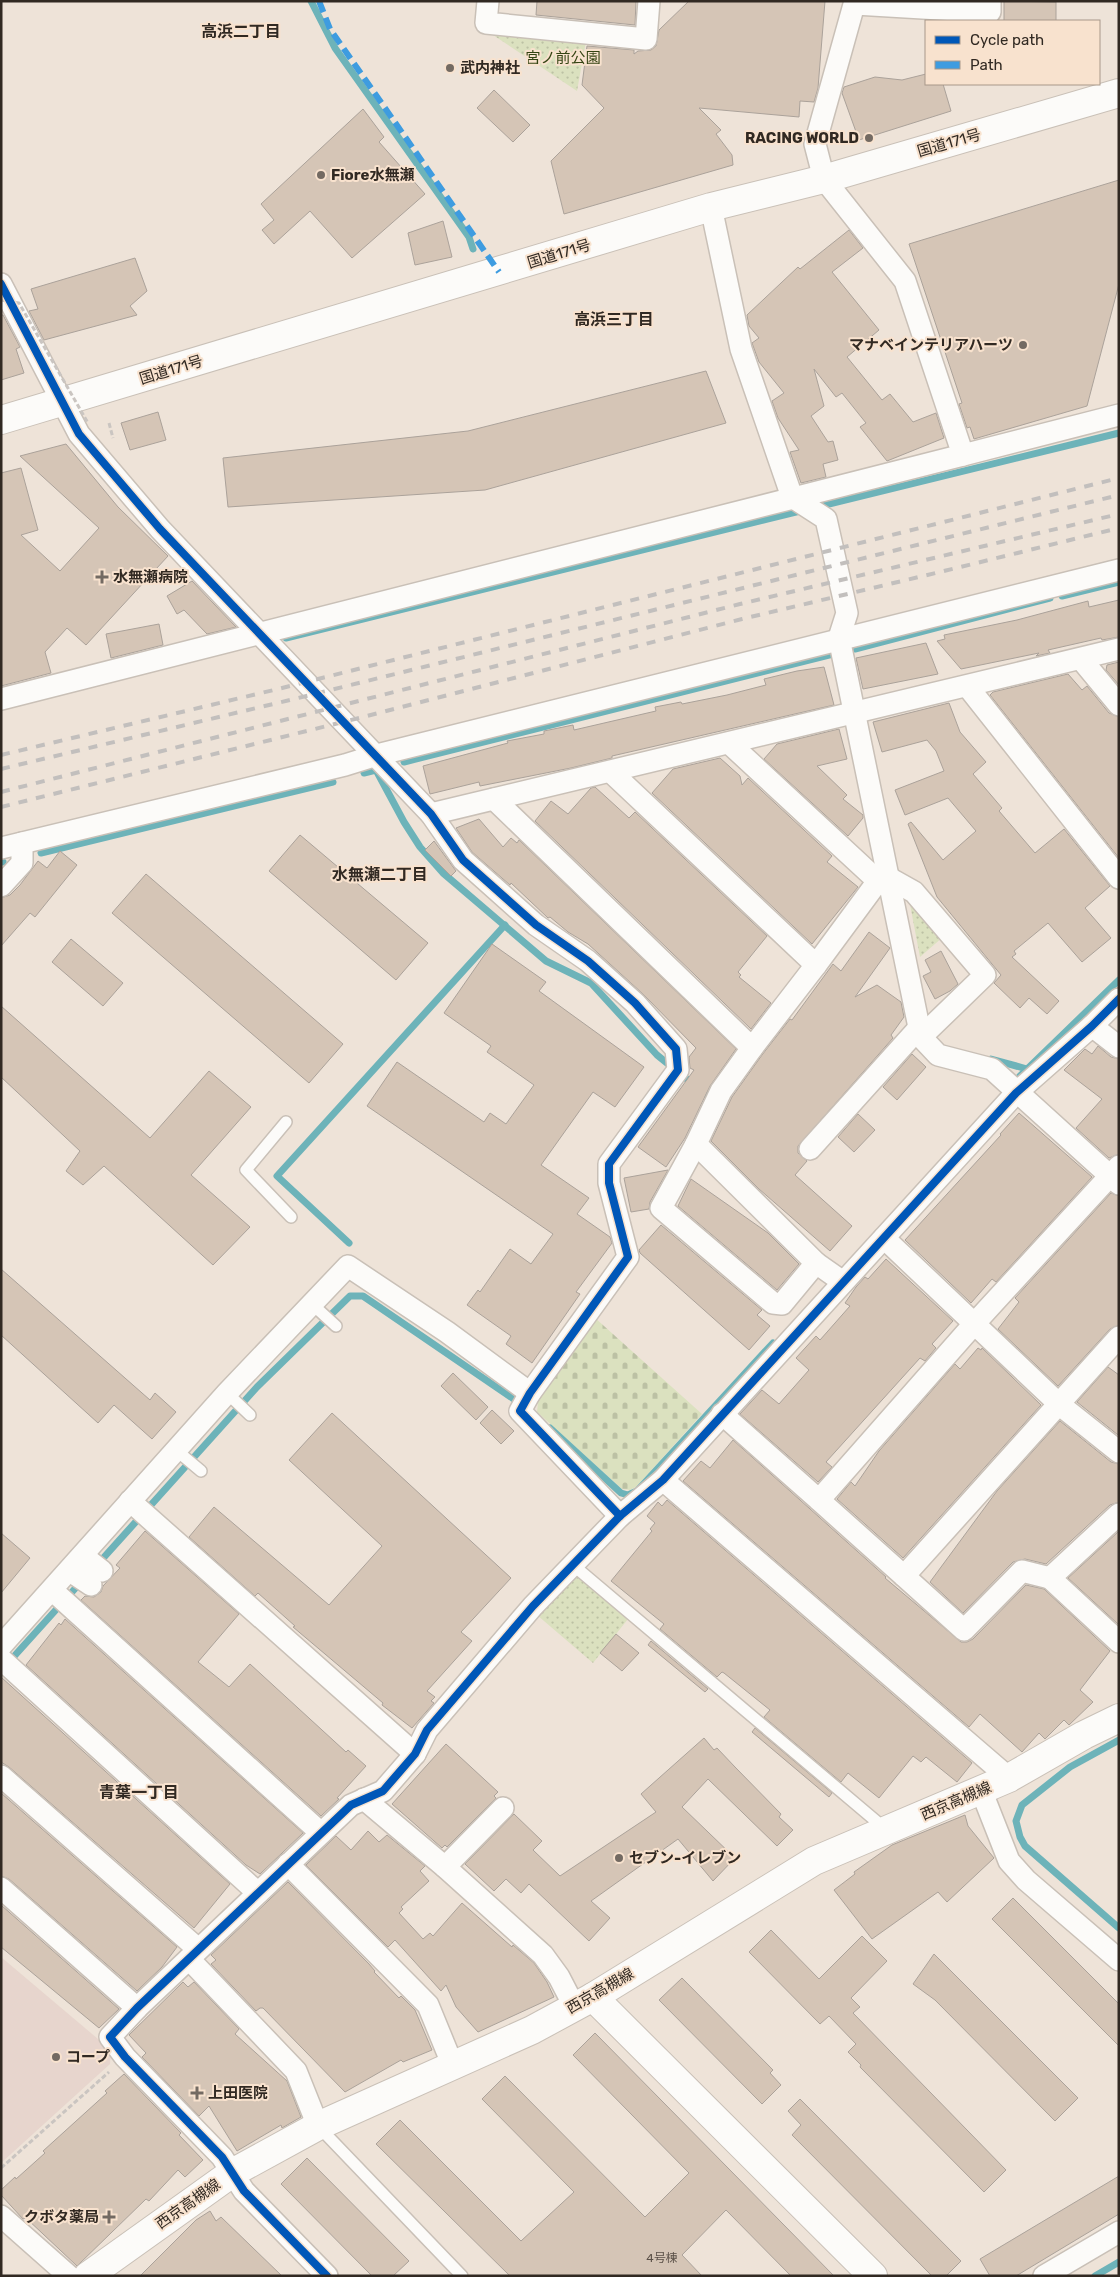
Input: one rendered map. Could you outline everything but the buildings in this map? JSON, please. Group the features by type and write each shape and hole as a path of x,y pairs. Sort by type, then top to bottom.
{"main road":[{"name":"国道171号","path":"1,420 711,207 824,179 1119,93"},
{"name":"西京高槻線","path":"88,2276 232,2173 318,2126 532,2030 583,2002 814,1860 1009,1778 1084,1735 1119,1718"},
{"path":"583,2002 873,2276"}],"street":[{"path":"488,1 486,23 646,38 649,1"},
{"path":"963,455 905,281 824,179 814,144 855,3 990,12 990,1"},
{"path":"711,207 741,349 805,505 826,519 847,613 839,638 855,712 884,880 919,1039 938,1055 992,1070 1016,1093 1116,1176 974,1324 819,1500"},
{"path":"1,284 79,434 160,529 432,814 462,860 536,925 588,961 634,1004 676,1049 675,1074 609,1164 609,1183 628,1257 526,1399"},
{"path":"1,699 269,642 805,505 963,455 1119,415"},
{"path":"1,848 345,765 377,755 839,638 1119,570"},
{"path":"432,814 855,712 968,687 1119,649"},
{"path":"1081,659 1119,705"},
{"path":"968,687 1119,878"},
{"path":"729,743 884,880 914,892 985,975 810,1149"},
{"path":"611,772 816,966"},
{"path":"494,799 752,1048"},
{"path":"1,886 22,863 22,843"},
{"path":"816,1262 782,1304 773,1303 661,1208 696,1144 715,1102 752,1048 884,880"},
{"path":"327,2276 244,2191 222,2157 125,2057 110,2037 193,1954 351,1805 383,1791 415,1754 427,1730 533,1606 620,1516 663,1480 1016,1093 1092,1026 1119,999"},
{"path":"1092,1026 1119,1047"},
{"path":"696,1144 816,1262 843,1282"},
{"path":"884,1238 1060,1405 1119,1452"},
{"path":"1,1646 53,1591 130,1501 228,1394 314,1305 348,1266 447,1332 526,1399 616,1514 620,1516"},
{"path":"904,1576 1060,1405 1119,1337"},
{"path":"722,1414 964,1630 1022,1572 1050,1578 1119,1642"},
{"path":"663,1480 1009,1778"},
{"path":"130,1501 415,1754"},
{"path":"1050,1578 1119,1514"},
{"path":"77,1564 97,1578"},
{"path":"53,1591 321,1833"},
{"path":"1,1659 258,1893"},
{"path":"1,1776 193,1954 296,2071 318,2126"},
{"path":"981,1790 1009,1862 1026,1880 1119,1960"},
{"path":"364,1799 445,1867 543,1956 559,1977 583,2002"},
{"path":"445,1867 503,1808"},
{"path":"288,1864 428,2005 452,2066"},
{"path":"1,1888 137,2008"},
{"path":"1,2216 69,2276"},
{"path":"1044,2276 1119,2232"}],"lane":[{"path":"286,1122 246,1170 291,1217"},
{"path":"314,1305 336,1326"},
{"path":"228,1394 250,1415"},
{"path":"177,1451 201,1471"},
{"path":"573,1566 876,1821 884,1831"},
{"path":"318,2126 462,2276"}],"path":[{"path":"1,300 19,303 88,423"},
{"path":"1,2168 125,2057"}],"shaded area":[{"name":"コープ","path":"1,1957 111,2050 110,2064 1,2163"}],"green space":[{"name":"宮ノ前公園","path":"484,29 586,41 577,91"},
{"path":"908,894 943,937 920,957"},
{"path":"594,1317 702,1414 636,1487 630,1490 622,1489 537,1412 539,1393"},
{"path":"576,1575 628,1619 593,1663 537,1615"}],"waterway":[{"path":"311,1 335,48 469,237 473,249"},
{"path":"817,507 1119,433"},
{"path":"286,638 804,510"},
{"path":"1062,596 1119,582"},
{"path":"855,649 1050,598"},
{"path":"404,762 833,654"},
{"path":"364,773 376,770 420,847 443,873 546,961 591,983 657,1055 714,1101"},
{"path":"41,853 333,782"},
{"path":"349,1243 277,1176 505,925"},
{"path":"1016,1080 1119,980"},
{"path":"991,1059 1027,1069"},
{"path":"97,1565 257,1387 350,1296 363,1296 521,1404"},
{"path":"550,1428 621,1493 628,1495 637,1491 773,1343"},
{"path":"8,1663 81,1582"},
{"path":"1119,1740 1070,1767 1022,1805 1016,1821 1020,1837 1025,1846 1119,1928"},
{"path":"1095,2276 1119,2262"}],"railway":[{"path":"1,755 278,689 1119,478"},
{"path":"1,769 290,700 1119,495"},
{"path":"1,792 740,604 1119,514"},
{"path":"1,807 363,717 742,619 1119,528"}],"marked path":[{"path":"319,1 330,29 499,272"}],"cycle path":[{"path":"1,284 79,434 160,529 431,814 463,860 536,925 588,961 635,1003 676,1049 678,1070 609,1164 609,1183 628,1257 530,1393 520,1411 620,1516"},
{"path":"327,2276 244,2191 222,2157 125,2057 110,2037 137,2008 351,1805 383,1791 415,1754 427,1730 533,1606 620,1516 663,1480 1016,1093 1092,1026 1119,999"}],"place":[{"name":"武内神社","path":"450,68"},
{"name":"RACING WORLD","path":"869,138"},
{"name":"Fiore水無瀬","path":"321,175"},
{"name":"マナベインテリアハーツ","path":"1023,345"},
{"name":"水無瀬病院","path":"102,577"},
{"name":"セブン-イレブン","path":"619,1858"},
{"name":"コープ","path":"56,2057"},
{"name":"上田医院","path":"197,2093"},
{"name":"クボタ薬局","path":"109,2217"}],"district":[{"name":"高浜二丁目","path":"241,31"},
{"name":"高浜三丁目","path":"614,319"},
{"name":"水無瀬二丁目","path":"380,874"},
{"name":"青葉一丁目","path":"139,1792"}]}
